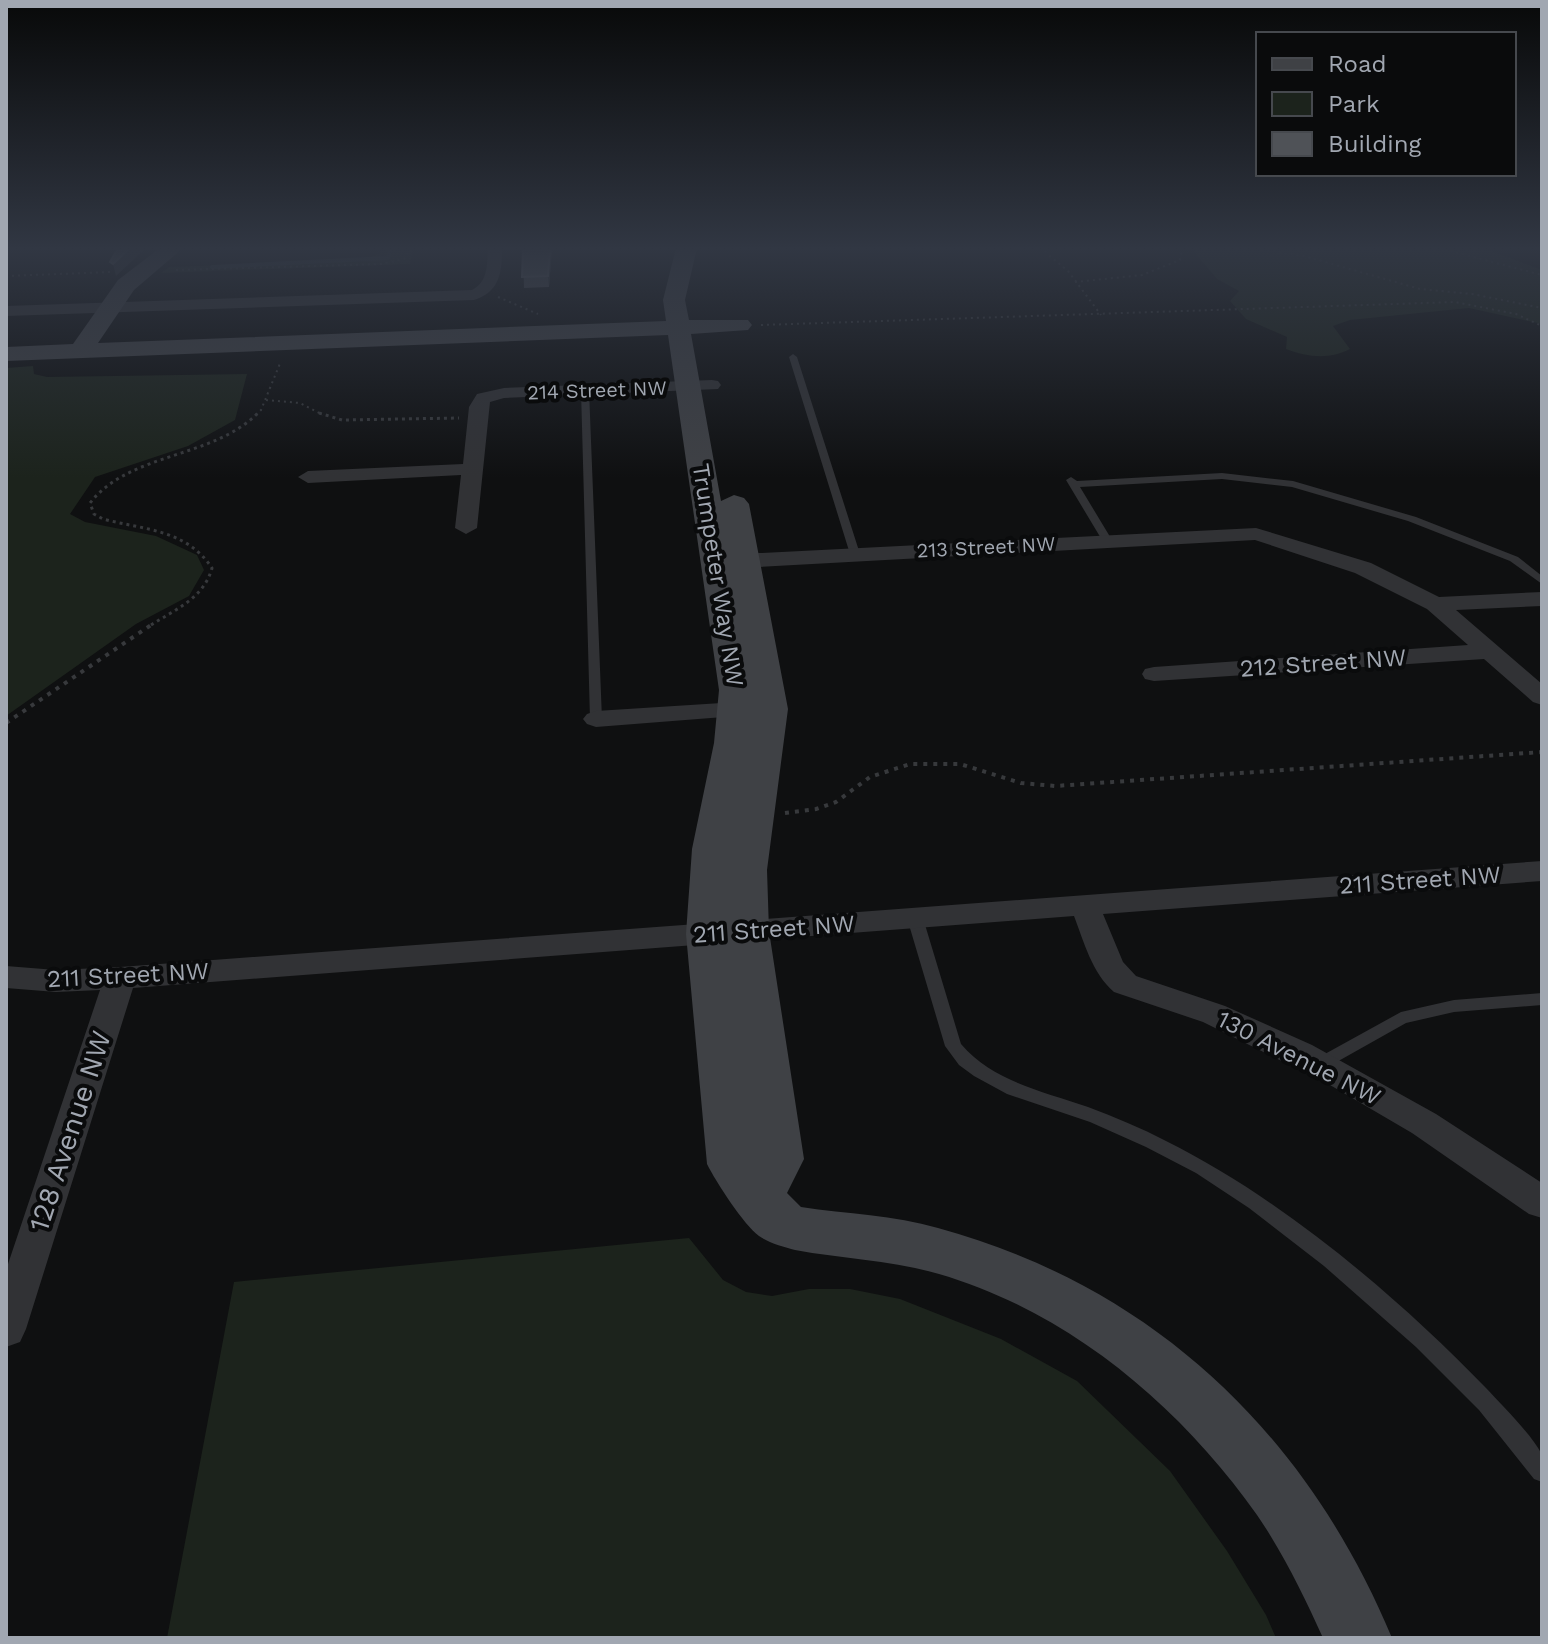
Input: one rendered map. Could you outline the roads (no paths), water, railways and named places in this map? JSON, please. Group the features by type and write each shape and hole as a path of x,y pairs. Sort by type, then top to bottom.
{"street":[{"path":"81,350 99,325"},
{"name":"Trumpeter Way NW","path":"689,325 731,562 735,672 753,709 746,870 747,931 778,1159 758,1199"},
{"path":"6,354 740,325"},
{"name":"214 Street NW","path":"472,469 480,408 496,394 700,385"},
{"path":"308,477 472,469 466,528"},
{"name":"213 Street NW","path":"731,562 1256,534 1363,568 1435,604 1542,697"},
{"path":"1435,604 1542,599"},
{"name":"212 Street NW","path":"1154,674 1492,651"},
{"path":"596,719 753,709"},
{"name":"Trumpeter Way NW","path":"753,709 710,861 708,934 733,1164 777,1220 795,1228 937,1250 1005,1272 1077,1306 1151,1358 1215,1420 1279,1495 1337,1594 1358,1638"},
{"name":"211 Street NW","path":"6,977 56,981 120,978 1542,871"},
{"name":"130 Avenue NW","path":"1084,905 1117,977 1132,987 1208,1011 1270,1037 1436,1130 1541,1200"},
{"name":"128 Avenue NW","path":"6,1329 120,978"}],"lane":[{"path":"793,357 855,554"},
{"path":"585,390 596,719"},
{"path":"1107,540 1072,482 1222,476 1293,484 1427,524 1514,559 1542,581"},
{"path":"915,918 953,1046 965,1064 1008,1086 1087,1114 1173,1152 1238,1190 1313,1242 1444,1358 1542,1472"},
{"path":"1320,1064 1401,1018 1454,1006 1542,999"}]}
